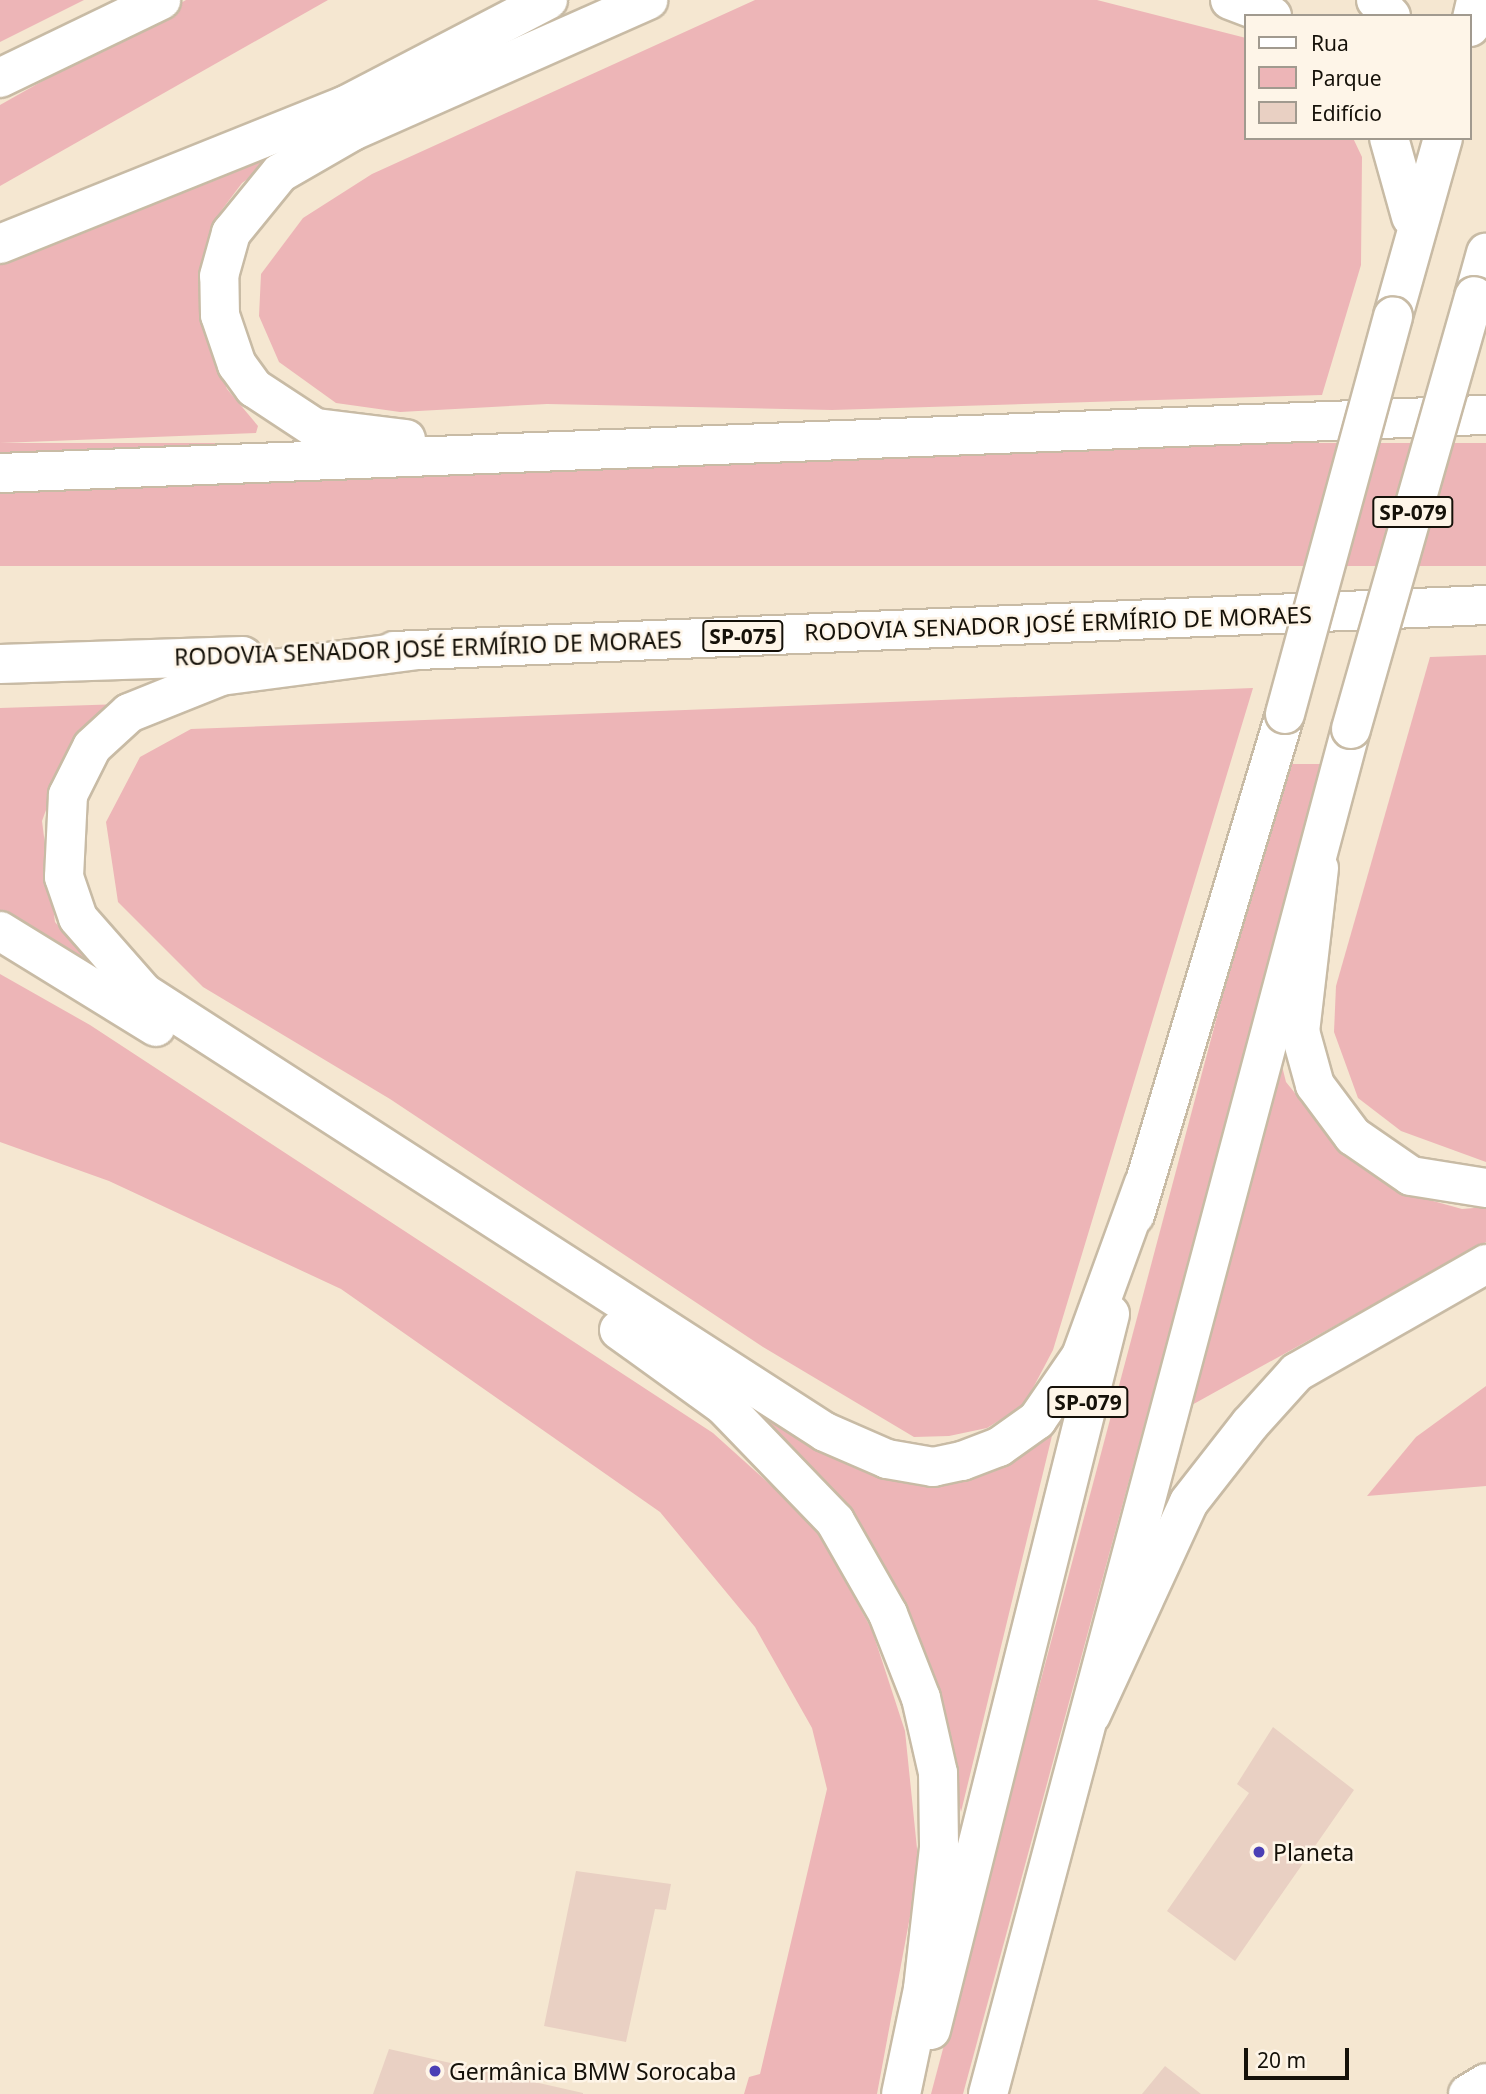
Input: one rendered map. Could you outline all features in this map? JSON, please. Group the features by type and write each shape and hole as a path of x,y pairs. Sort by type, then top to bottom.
{"main road":[{"path":"0,78 161,0"},
{"path":"0,244 344,107 548,0"},
{"path":"579,453 315,428 278,408 237,365 220,315 219,276 231,233 280,173 354,131 648,0"},
{"path":"1230,0 1267,14"},
{"path":"1376,0 1389,14"},
{"path":"1472,18 1476,0"},
{"path":"1390,140 1411,216"},
{"path":"1396,309 1425,140"},
{"name":"SP-079","path":"910,2094 1144,1182 1285,714 1442,140"},
{"name":"SP-079","path":"988,2094 1319,868 1351,729 1486,253"},
{"path":"0,473 579,453 1486,415"},
{"name":"RODOVIA SENADOR JOSÉ ERMÍRIO DE MORAES","path":"0,664 418,650 1486,605"},
{"path":"418,650 221,676 129,713 92,747 68,795 64,877 78,918 106,957 144,993 770,1398 825,1432 887,1459 933,1466 962,1461 999,1447 1037,1420 1081,1356 1144,1182"},
{"path":"1319,868 1300,1031 1315,1086 1353,1136 1411,1176 1486,1188"},
{"path":"0,931 533,1267 724,1406 835,1521 888,1614 921,1698 937,1773 938,1861 923,1989 901,2094"},
{"path":"1091,1715 1189,1502 1250,1424 1297,1372 1486,1264"},
{"path":"1468,2094 1486,2082"}],"green space":[{"path":"0,0 84,0 0,42"},
{"path":"186,0 328,0 0,186 0,105"},
{"path":"755,0 1097,0 1244,37 1244,140 1354,140 1362,157 1361,265 1322,395 832,410 547,404 400,412 336,403 279,362 259,316 261,274 303,218 372,174"},
{"path":"264,145 273,161 242,183 221,211 203,266 201,323 227,389 258,426 256,433 0,443 0,257"},
{"path":"0,443 1486,443 1486,566 0,566"},
{"path":"1486,655 1486,1162 1401,1131 1358,1098 1334,1032 1336,986 1430,657"},
{"path":"1253,688 1053,1350 1024,1405 987,1428 949,1436 914,1437 763,1347 390,1099 203,987 118,902 106,822 140,757 191,729"},
{"path":"123,704 61,769 42,821 55,922 107,982 0,916 0,708"},
{"path":"1284,764 1323,764 963,2094 931,2094"},
{"path":"0,974 90,1025 713,1433 814,1524 872,1630 905,1731 919,1868 877,2094 744,2094 749,2077 760,2074 827,1789 812,1728 755,1627 660,1512 341,1289 109,1181 0,1142"},
{"path":"1277,1046 1286,1082 1345,1155 1397,1191 1462,1209 1486,1207 1486,1242 1190,1406"},
{"path":"713,1384 937,1480 1058,1411 961,1812 921,1641 880,1564"},
{"path":"1486,1386 1486,1486 1367,1496 1416,1437"}],"building":[{"name":"Planeta","path":"1273,1727 1354,1790 1235,1961 1167,1911 1249,1793 1237,1784"},
{"path":"576,1871 671,1884 666,1910 655,1909 626,2042 544,2026"},
{"name":"Germânica BMW Sorocaba","path":"389,2049 583,2093 583,2094 373,2094"},
{"path":"1165,2066 1201,2094 1142,2094"}],"place":[{"name":"Planeta","path":"1259,1852"},
{"name":"Germânica BMW Sorocaba","path":"435,2071"}]}
